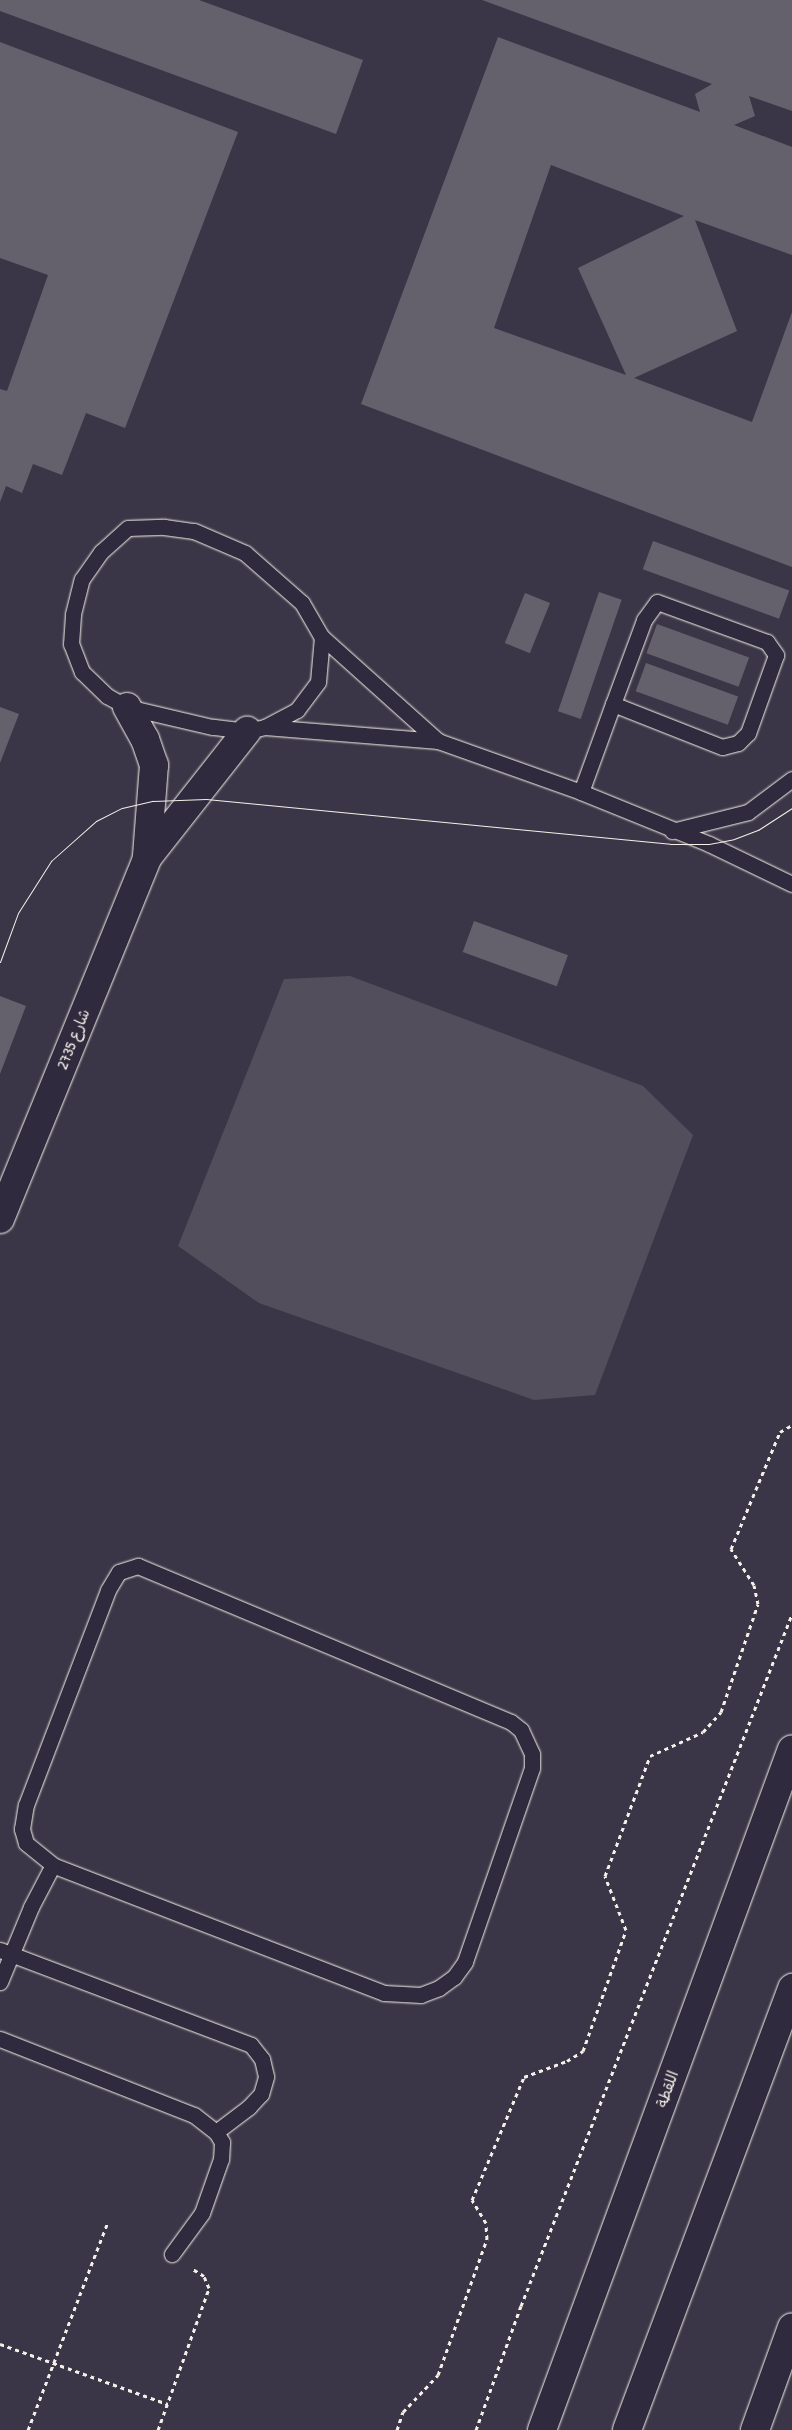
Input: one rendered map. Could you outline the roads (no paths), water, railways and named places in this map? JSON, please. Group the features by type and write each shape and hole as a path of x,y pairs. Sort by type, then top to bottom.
{"street":[{"name":"شارع 2735","path":"0,1220 147,858 154,765 145,739 127,707"},
{"name":"شارع 2735","path":"147,858 256,729"},
{"name":"اللقطة","path":"542,2430 792,1749"},
{"path":"628,2430 792,1988"},
{"path":"755,2430 792,2327"}],"lane":[{"path":"438,741 322,637 302,603 245,553 194,531 164,527 128,528 101,552 82,579 74,614 72,644 82,672 107,696 127,707 212,727 438,741 581,792 671,831 709,844 792,884"},
{"path":"581,792 613,704 644,620 658,602 767,642 776,655 748,733 738,744 722,747 613,704"},
{"path":"256,729 297,710 318,682 322,637"},
{"path":"671,831 748,812 792,779"},
{"path":"138,1566 511,1722 528,1740 532,1754 532,1768 465,1962 454,1977 421,1995 384,1992 53,1865 26,1843 22,1829 26,1805 108,1590 119,1572 138,1566"},
{"path":"0,1982 6,1952 53,1865"},
{"path":"6,1952 251,2045 262,2059 266,2077 261,2094 249,2108 216,2132"},
{"path":"0,2039 194,2114 216,2132 222,2142 221,2159 202,2213 172,2254"}],"tram line":[{"path":"0,962 18,913 51,861 96,821 122,808 153,801 206,799 670,844 709,844 734,839 758,830 792,808"}]}
